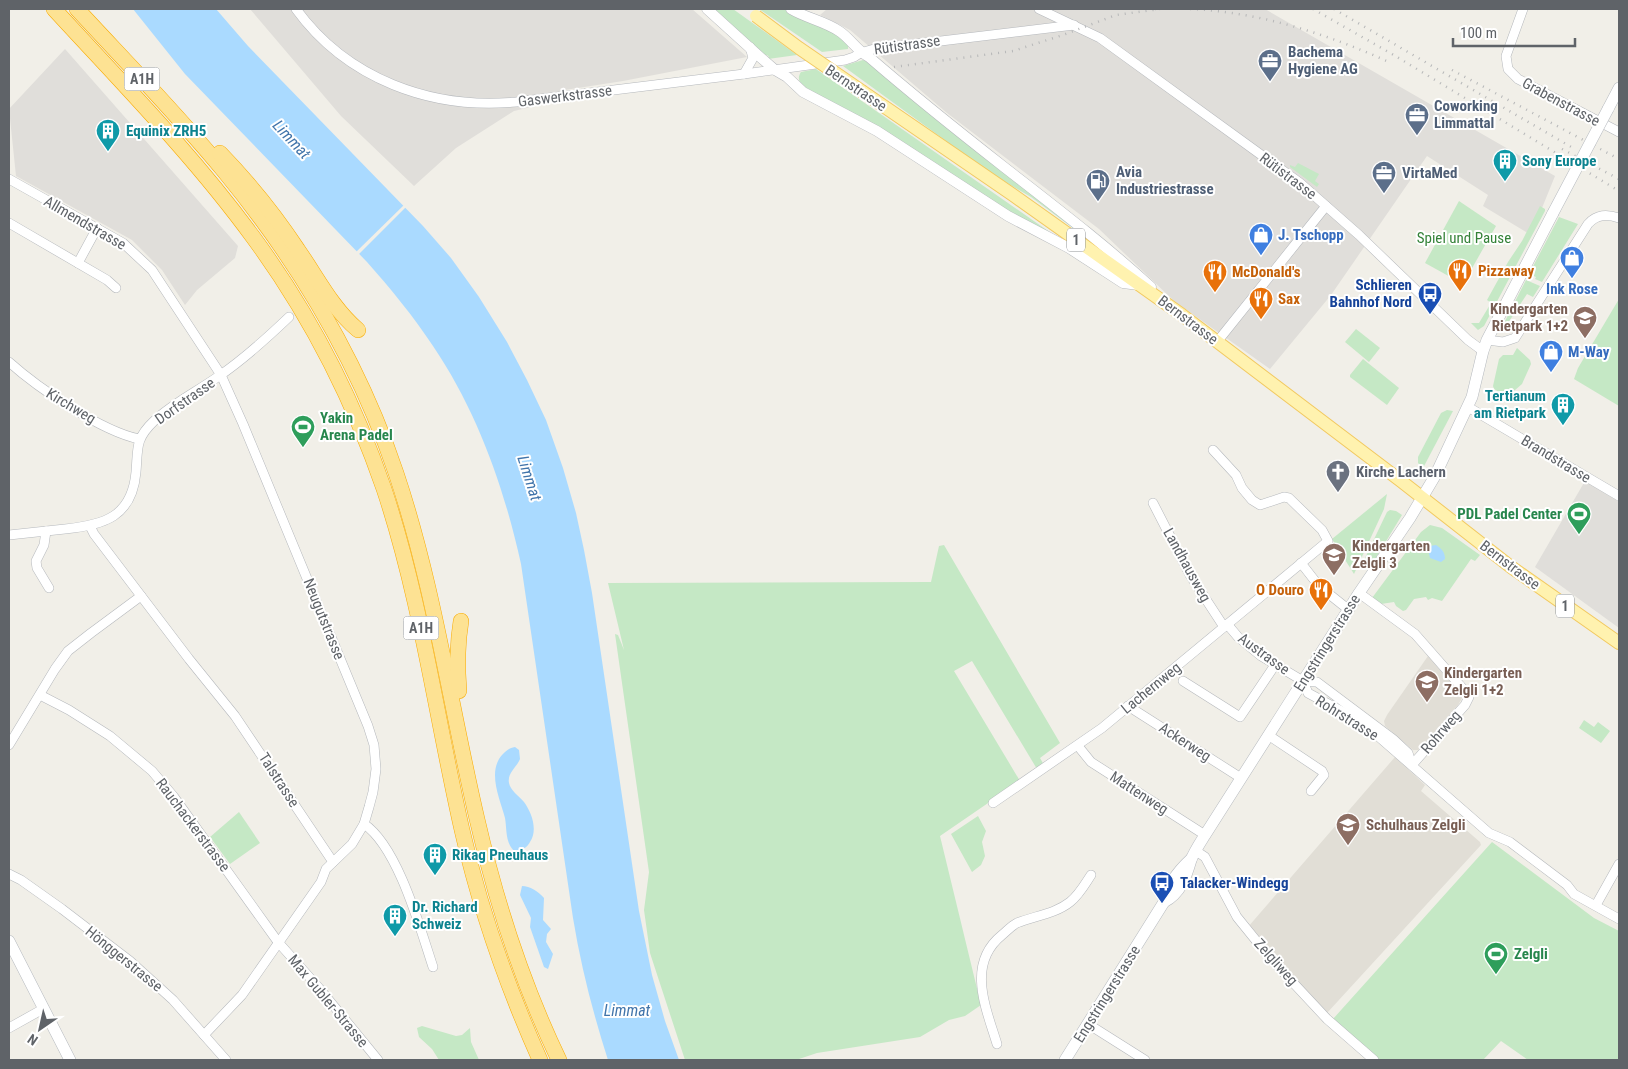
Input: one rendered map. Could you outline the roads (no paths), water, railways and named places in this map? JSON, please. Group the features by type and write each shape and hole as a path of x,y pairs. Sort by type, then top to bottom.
{"highway":[{"name":"A1H","path":"54,9 186,153 241,221 297,302 334,367 361,427 396,528 422,635 462,832 481,903 511,992 540,1060"},
{"name":"A1H","path":"79,11 201,144 246,200 293,265 322,311 346,355 378,425 396,472 410,518 437,623 466,767 487,860 504,923 530,993 559,1060"},
{"path":"79,11 245,179 297,248 340,312 358,330"},
{"path":"461,620 456,663 466,767"}],"main road":[{"name":"Bernstrasse","path":"752,12 799,48 1175,310 1511,567 1619,643"},
{"name":"Engstringerstrasse","path":"1065,1060 1164,902 1165,893 1174,878 1194,855 1241,778 1435,476 1468,407 1485,345 1619,88"},
{"path":"9,941 70,1060"}],"street":[{"name":"Gaswerkstrasse","path":"296,9 329,44 365,71 399,87 436,99 487,104 775,70 845,60 860,53"},
{"path":"707,9 775,70 787,77 803,92 885,136 1008,216 1069,248 1123,283 1140,285"},
{"path":"791,9 849,38 860,53 869,57 923,103 1085,229 1175,310"},
{"name":"Rütistrasse","path":"1039,9 1105,42 1300,183 1468,340 1485,345"},
{"name":"Grabenstrasse","path":"1523,9 1506,56 1506,64 1510,72 1528,85 1619,132"},
{"name":"Rütistrasse","path":"860,53 874,48 1074,25"},
{"path":"744,74 753,58 750,47"},
{"name":"Allmendstrasse","path":"9,179 123,243 152,270 221,375"},
{"path":"1217,342 1326,206"},
{"path":"1485,345 1514,338 1588,224 1596,217 1605,215 1619,218"},
{"path":"9,223 107,280 116,288"},
{"path":"78,263 97,228"},
{"name":"Dorfstrasse","path":"139,439 154,421 246,356 288,317"},
{"name":"Kirchweg","path":"9,362 20,372 65,403 124,436 139,439"},
{"name":"Neugutstrasse","path":"221,375 368,726 374,745 376,769 373,792 364,824 352,844 333,862"},
{"name":"Brandstrasse","path":"1468,407 1619,496"},
{"path":"9,534 90,526 104,522 117,515 128,502 136,476 139,439"},
{"name":"Lachernweg","path":"993,803 1078,746 1328,541 1322,530 1289,498 1284,497 1260,504 1252,500 1242,488 1236,475 1213,450"},
{"name":"Landhausweg","path":"1153,503 1190,575 1226,625"},
{"name":"Talstrasse","path":"90,526 141,596 240,722 333,862"},
{"path":"46,531 44,545 36,561 37,568 49,588"},
{"path":"1301,563 1319,586 1348,610"},
{"name":"Rohrweg","path":"1359,593 1415,634 1469,697 1412,765"},
{"path":"9,745 68,651 141,596"},
{"name":"Austrasse","path":"1226,625 1249,647 1303,682"},
{"path":"1183,681 1240,717 1275,664"},
{"name":"Rohrstrasse","path":"1303,682 1308,693 1368,728 1489,833 1510,842 1567,885 1574,894 1619,919"},
{"name":"Rauchackerstrasse","path":"40,695 69,710 110,736 152,771 174,797 278,942"},
{"name":"Ackerweg","path":"1128,706 1241,778"},
{"path":"1268,736 1322,771 1324,775 1311,791"},
{"name":"Mattenweg","path":"1078,746 1091,762 1205,835"},
{"path":"364,824 378,837 406,887 433,967"},
{"name":"Zelgliweg","path":"1194,855 1206,857 1237,917 1271,959 1327,1018 1374,1060"},
{"path":"204,1035 242,995 320,882 326,869 333,862"},
{"path":"1596,905 1619,864"},
{"name":"Hönggerstrasse","path":"9,874 21,880 62,909 130,961 173,1000 226,1060"},
{"path":"997,1044 980,981 982,965 988,949 997,938 1015,924 1065,906 1074,899 1092,876"},
{"name":"Max Gubler-Strasse","path":"278,942 319,988 378,1060"},
{"path":"9,1028 44,1009"},
{"path":"1088,1024 1145,1060"}],"water":[{"name":"Limmat","path":"133,9 216,9 248,46 423,226 451,258 479,297 507,342 527,380 546,420 576,513 592,593 639,911 652,975 665,1021 679,1060 608,1060 597,1025 576,936 521,564 497,478 476,423 463,397 449,371 425,335 385,282 185,74"},
{"path":"1436,545 1444,554 1445,559 1441,562 1430,558 1428,549 1430,546"},
{"path":"515,747 519,750 520,759 511,773 509,783 513,791 527,806 532,816 534,832 529,844 524,849 514,851 508,840 505,818 496,786 495,769 502,755"},
{"path":"522,886 534,889 544,898 543,920 551,929 547,934 546,942 553,954 548,969 544,967 530,927 531,918 520,895"}],"railway":[{"path":"1155,9 1186,9 1246,15 1305,30 1391,63"},
{"path":"894,67 1013,51 1116,15 1160,9"},
{"path":"1313,9 1392,54 1619,191"},
{"path":"1334,9 1573,148"},
{"path":"1452,70 1619,159"},
{"path":"1562,149 1619,179"}],"place":[{"name":"Bachema Hygiene AG","path":"1270,82"},
{"name":"Coworking Limmattal","path":"1417,136"},
{"name":"Equinix ZRH5","path":"108,152"},
{"name":"Sony Europe","path":"1505,182"},
{"name":"VirtaMed","path":"1384,194"},
{"name":"Avia Industriestrasse","path":"1098,202"},
{"name":"J. Tschopp","path":"1261,256"},
{"name":"Ink Rose","path":"1572,279"},
{"name":"Pizzaway","path":"1460,292"},
{"name":"McDonald's","path":"1215,293"},
{"name":"Schlieren Bahnhof Nord","path":"1430,315"},
{"name":"Sax","path":"1261,320"},
{"name":"Kindergarten Rietpark 1+2","path":"1585,339"},
{"name":"M-Way","path":"1551,373"},
{"name":"Tertianum am Rietpark","path":"1563,426"},
{"name":"Yakin Arena Padel","path":"303,448"},
{"name":"Kirche Lachern","path":"1338,493"},
{"name":"PDL Padel Center","path":"1579,535"},
{"name":"Kindergarten Zelgli 3","path":"1334,576"},
{"name":"O Douro","path":"1321,611"},
{"name":"Kindergarten Zelgli 1+2","path":"1427,703"},
{"name":"Schulhaus Zelgli","path":"1348,846"},
{"name":"Rikag Pneuhaus","path":"435,876"},
{"name":"Talacker-Windegg","path":"1162,904"},
{"name":"Dr. Richard Schweiz","path":"395,937"},
{"name":"Zelgli","path":"1496,975"}],"park label":[{"name":"Spiel und Pause","path":"1464,238"}]}
